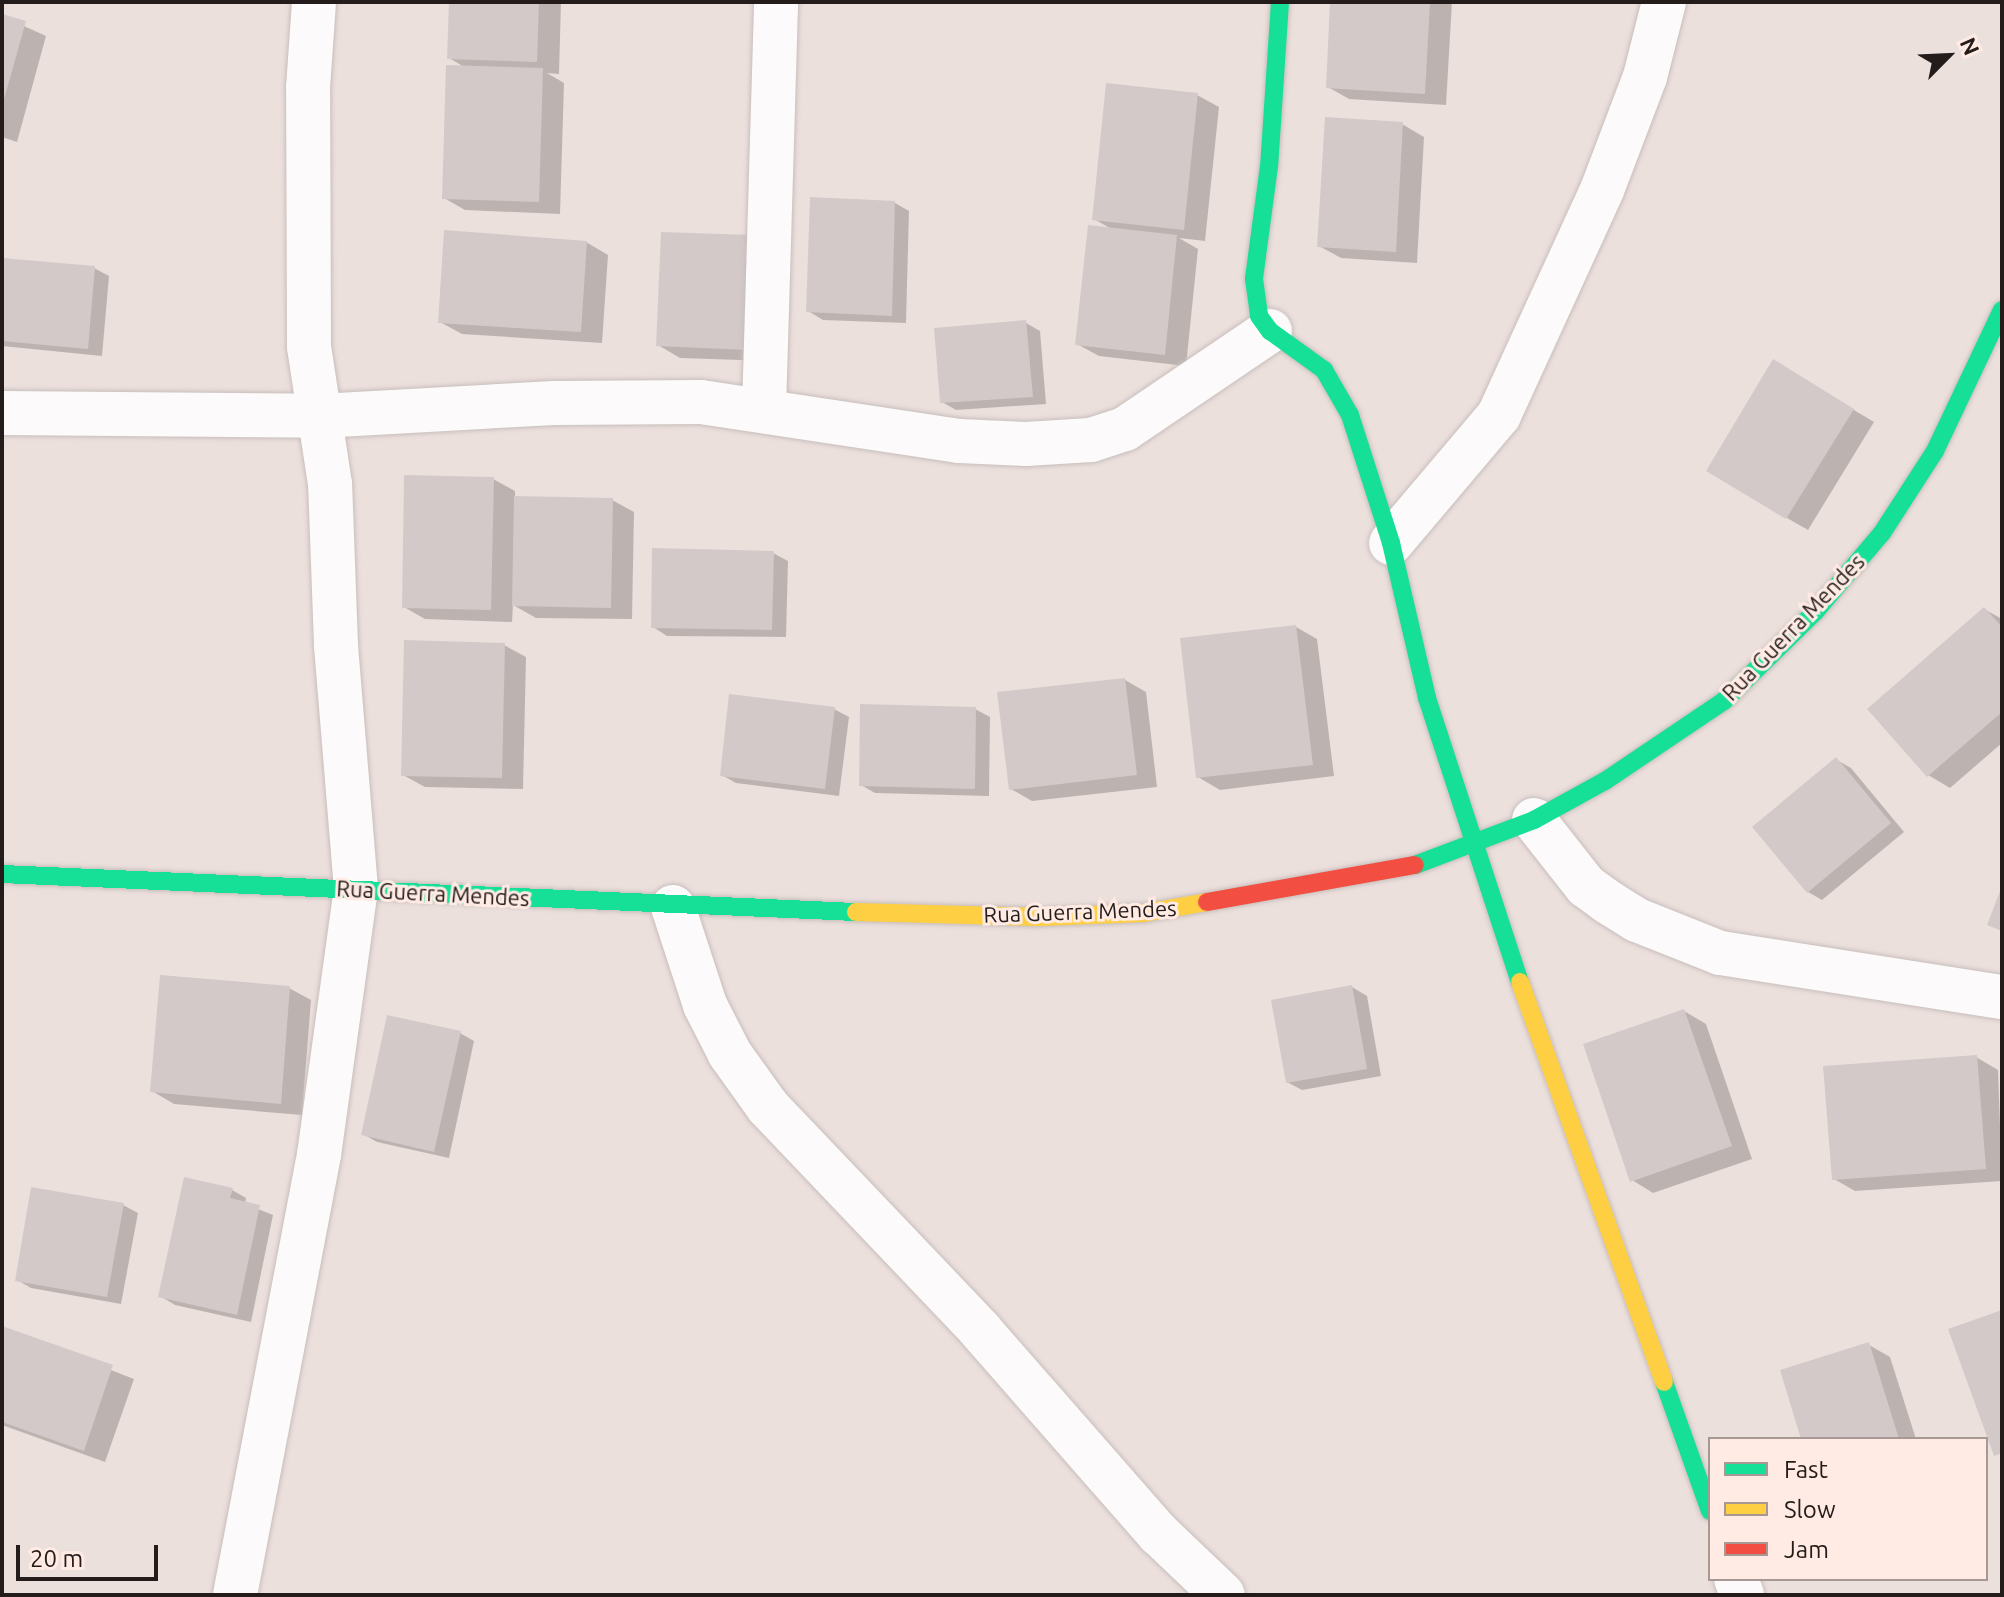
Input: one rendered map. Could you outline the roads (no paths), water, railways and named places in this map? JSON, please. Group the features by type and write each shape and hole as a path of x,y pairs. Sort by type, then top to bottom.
{"street":[{"path":"235,1595 319,1155 356,889 336,645 330,484 309,332 308,88 314,2"},
{"path":"764,410 776,2"},
{"path":"1280,2 1269,166 1254,279 1259,316 1270,331 1324,370 1338,388 1391,543 1427,698 1472,847 1708,1505"},
{"path":"1391,543 1499,415 1602,190 1645,77 1664,2"},
{"name":"Rua Guerra Mendes","path":"2,874 356,889 673,907 1039,917 1144,913 1397,870 1472,847 1534,820 1605,781 1725,700 1815,612 1882,533 1935,451 2002,310"},
{"path":"2,413 320,416 569,403 701,402 959,441 1091,440 1137,422 1270,331"},
{"path":"1534,820 1586,886 1608,902 1637,920 1720,953 2002,997"},
{"path":"673,907 705,1005 730,1054 768,1107 971,1320 1159,1534 1223,1595"}]}
